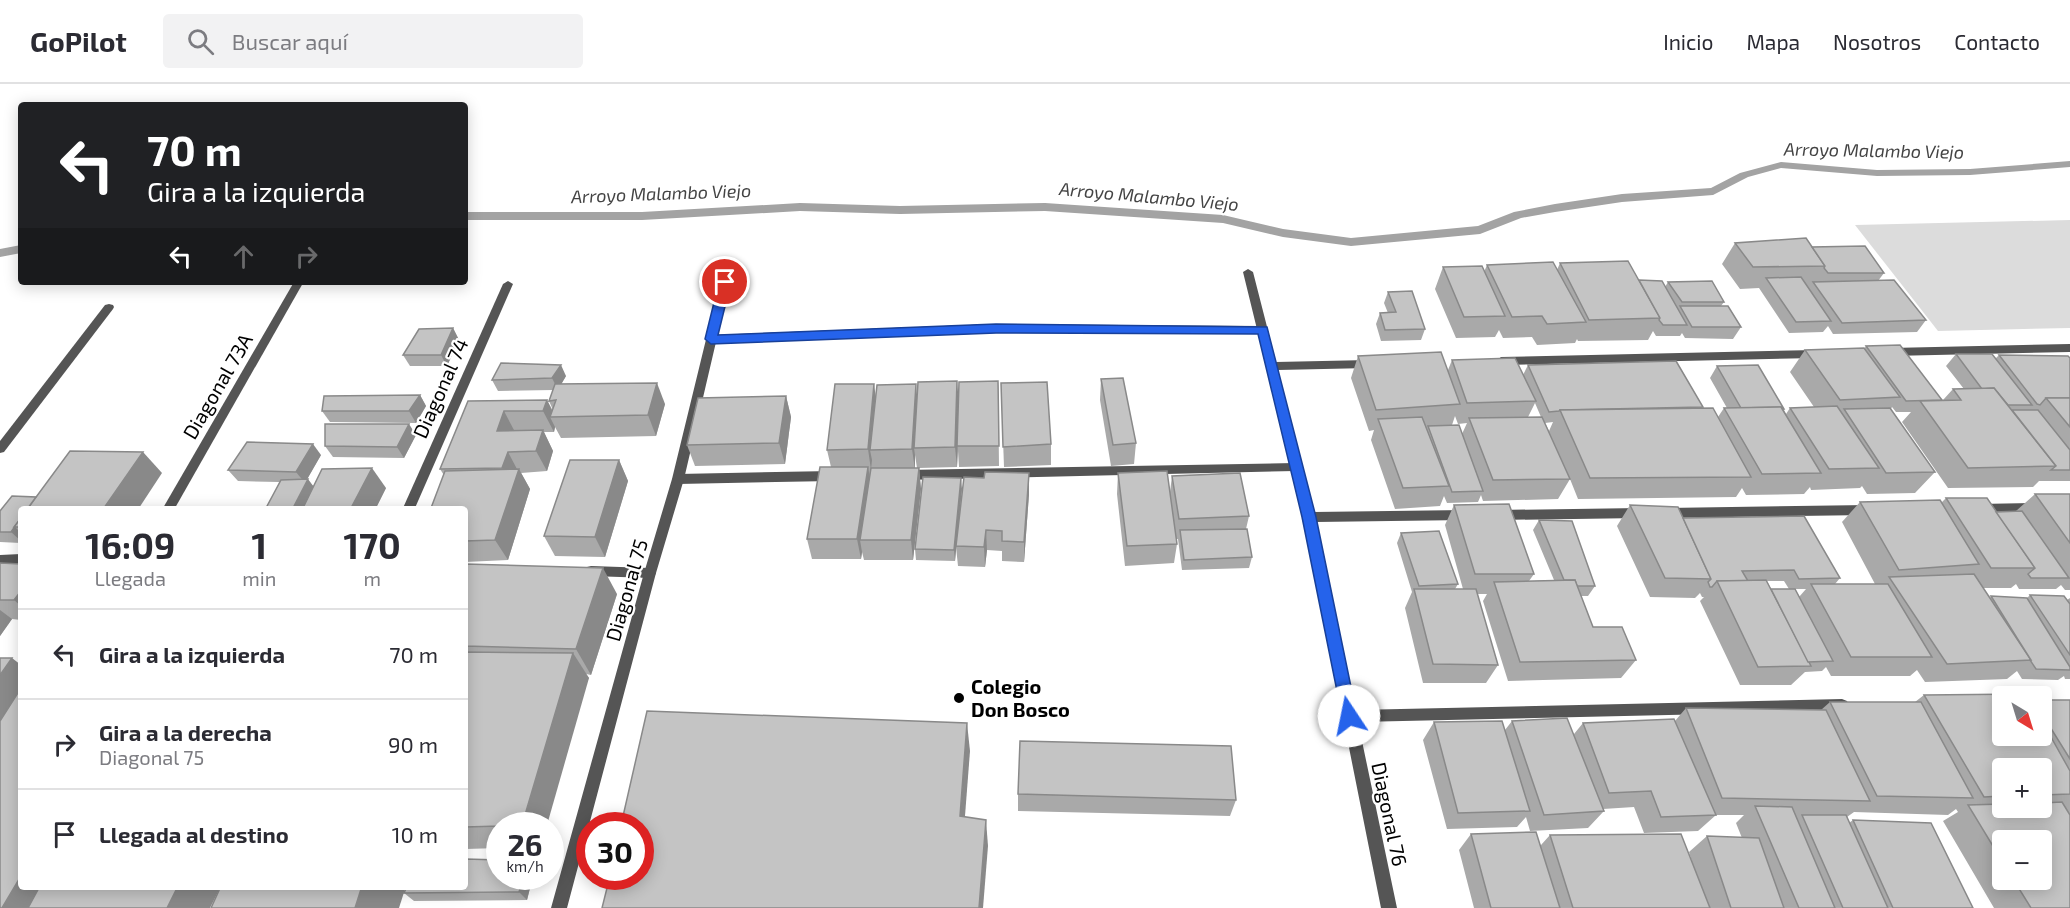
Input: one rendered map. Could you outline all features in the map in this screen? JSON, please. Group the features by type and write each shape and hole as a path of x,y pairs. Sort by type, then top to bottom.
{"street":[{"name":"Diagonal 76","path":"1248,272 1309,517 1389,908"},
{"name":"Diagonal 75","path":"559,908 650,573 678,479 725,282"},
{"name":"Diagonal 74","path":"410,506 508,284"},
{"name":"Diagonal 73A","path":"170,506 297,285"},
{"path":"0,449 109,307"},
{"path":"711,339 996,328 1263,330"},
{"path":"1879,353 2070,348"},
{"path":"1486,361 1832,354"},
{"path":"1272,366 1379,364"},
{"path":"892,475 1295,467"},
{"path":"678,479 844,476"},
{"path":"1963,509 2046,508"},
{"path":"1309,517 1880,510"},
{"path":"0,560 18,559"},
{"path":"580,571 650,573"},
{"path":"1349,716 1860,705"}],"shaded area":[{"path":"2070,220 2070,328 1938,331 1855,225"}],"building":[{"path":"1806,238 1825,266 1753,267 1735,243"},
{"path":"1865,246 1884,273 1828,273 1812,247"},
{"path":"1628,261 1660,318 1589,320 1560,263"},
{"path":"1553,262 1586,322 1547,324 1542,316 1512,317 1487,265"},
{"path":"1482,266 1505,316 1464,317 1443,267"},
{"path":"1801,277 1831,321 1796,322 1766,278"},
{"path":"1639,280 1662,281 1687,325 1663,325"},
{"path":"1894,280 1926,320 1842,323 1813,282"},
{"path":"1712,281 1724,302 1682,302 1668,282"},
{"path":"1412,291 1425,329 1385,330 1380,313 1396,312 1388,292"},
{"path":"1680,306 1728,306 1741,327 1692,327"},
{"path":"453,328 441,355 403,355 419,329"},
{"path":"1900,345 1942,400 1906,401 1866,346"},
{"path":"1864,348 1900,397 1840,400 1805,350"},
{"path":"1441,352 1460,404 1376,410 1358,356"},
{"path":"1956,354 1992,354 2032,405 2008,405 1994,388 1982,389"},
{"path":"1999,355 2068,356 2070,358 2070,398 2046,398 2040,405 2037,404"},
{"path":"1515,358 1536,401 1467,403 1452,360"},
{"path":"1676,361 1703,407 1549,412 1528,365"},
{"path":"501,363 561,365 552,378 492,380"},
{"path":"1758,365 1784,409 1781,407 1741,408 1717,366"},
{"path":"1123,378 1136,443 1113,445 1101,379"},
{"path":"957,381 955,447 914,448 918,382"},
{"path":"998,381 999,446 957,446 959,382"},
{"path":"1047,382 1051,444 1003,447 1001,383"},
{"path":"657,383 648,415 550,417 556,400 549,401 555,384"},
{"path":"835,384 874,384 868,449 827,450"},
{"path":"916,384 912,449 870,450 877,385"},
{"path":"1994,388 2056,466 1968,468 1920,401 1961,400 1953,389"},
{"path":"420,395 409,411 322,411 324,396"},
{"path":"786,396 779,443 687,445 698,398"},
{"path":"2046,398 2070,398 2070,427"},
{"path":"547,400 543,411 504,411 497,431 543,430 536,451 508,452 502,468 440,469 468,401"},
{"path":"1837,406 1879,468 1829,469 1790,408"},
{"path":"1781,407 1821,473 1762,474 1724,408"},
{"path":"1713,408 1751,477 1590,478 1560,410"},
{"path":"1890,408 1935,472 1886,473 1844,409"},
{"path":"2012,410 2038,410 2070,450 2070,470 2051,470 2056,466"},
{"path":"1422,417 1449,486 1403,488 1378,419"},
{"path":"1542,417 1570,479 1493,480 1469,418"},
{"path":"325,424 409,424 397,447 325,446"},
{"path":"1459,425 1483,491 1452,492 1428,426"},
{"path":"247,442 313,444 296,472 228,470"},
{"path":"70,451 143,452 105,506 29,506"},
{"path":"570,460 619,460 595,537 544,536"},
{"path":"820,467 868,467 857,539 807,539"},
{"path":"372,468 352,506 304,506 322,469"},
{"path":"871,468 919,468 911,540 860,540"},
{"path":"519,469 495,540 468,541 468,506 432,506 445,471"},
{"path":"1167,471 1177,544 1127,546 1118,473"},
{"path":"985,472 1029,473 1024,542 1002,541 1002,531 986,530 984,547 956,546 964,477 984,478"},
{"path":"1240,473 1249,516 1179,519 1172,476"},
{"path":"923,477 961,478 954,550 915,549"},
{"path":"308,479 294,506 267,506 281,480"},
{"path":"2035,494 2070,494 2070,543"},
{"path":"12,496 36,497 29,506 18,506 18,522 11,532 0,532 0,511"},
{"path":"1946,498 1987,498 2035,568 1991,568"},
{"path":"1940,500 1979,564 1899,570 1860,502"},
{"path":"1509,504 1534,574 1475,574 1454,505"},
{"path":"1630,505 1678,507 1711,579 1665,578"},
{"path":"2022,511 2069,578 2031,578 2028,574 2035,568 1996,512"},
{"path":"1804,516 1840,578 1799,579 1794,570 1742,571 1748,581 1717,581 1710,587 1708,582 1711,579 1683,518"},
{"path":"1539,520 1572,521 1595,586 1577,586 1575,580 1564,580"},
{"path":"1247,529 1252,557 1184,560 1180,530"},
{"path":"1439,531 1458,584 1419,586 1401,533"},
{"path":"0,563 18,564 18,595 14,600 0,600"},
{"path":"468,564 603,568 576,649 468,646"},
{"path":"1974,574 2031,660 1947,664 1889,577"},
{"path":"1575,580 1593,627 1622,627 1636,660 1520,662 1494,582"},
{"path":"1766,580 1811,666 1758,667 1717,581"},
{"path":"1811,584 1888,584 1932,657 1851,657"},
{"path":"1414,589 1476,589 1498,665 1433,664"},
{"path":"1771,589 1795,589 1833,661 1808,662"},
{"path":"2030,595 2064,596 2070,604 2070,655"},
{"path":"1991,596 2027,598 2070,670 2036,669"},
{"path":"468,652 573,653 526,812 486,812 486,826 468,827"},
{"path":"0,658 12,658 0,675"},
{"path":"18,693 18,881 2,908 0,908 0,721"},
{"path":"1992,694 1992,746 2052,746 2052,739 2070,771 2070,794 2052,795 2052,758 1992,758 1992,797 1984,797 1924,695"},
{"path":"2052,700 2070,700 2070,759 2052,730"},
{"path":"1830,702 1921,702 1973,798 1877,796"},
{"path":"1686,708 1826,710 1870,801 1722,798"},
{"path":"647,711 967,723 960,816 986,820 979,908 602,908 606,890 654,890 654,812 624,812"},
{"path":"1567,718 1604,811 1544,815 1512,721"},
{"path":"1674,719 1716,815 1661,817 1651,791 1609,793 1583,723"},
{"path":"1502,721 1530,811 1458,813 1434,722"},
{"path":"1020,741 1231,746 1236,800 1018,794"},
{"path":"2052,802 2062,802 2070,815 2070,908 2031,908 2020,890 2052,890 2052,830 1992,830 1992,845 1968,805 1992,804 1992,818 2052,818"},
{"path":"1755,806 1792,807 1835,908 1799,908"},
{"path":"1802,815 1846,815 1888,908 1843,908"},
{"path":"1853,820 1931,823 1973,908 1893,908"},
{"path":"1536,832 1560,908 1491,908 1471,834"},
{"path":"1681,834 1710,908 1573,908 1550,835"},
{"path":"1707,836 1759,838 1784,908 1731,908"},
{"path":"468,859 486,860 486,890 520,890 519,892 404,893 405,890 468,890"},
{"path":"38,890 176,890 167,908 28,908"},
{"path":"219,890 361,890 355,908 211,908"}],"waterway":[{"name":"Arroyo Malambo Viejo","path":"468,216 642,216 800,207 900,210 1045,207 1223,219 1283,233 1351,242 1480,230 1518,215 1555,208 1622,198 1713,191 1744,175 1781,165 1877,173 1970,172 2070,164"},
{"name":"Arroyo Malambo Viejo","path":"0,253 18,250"}],"place":[{"name":"Colegio Don Bosco","path":"959,698"}],"route":[{"path":"725,282 711,339 996,328 1263,330 1309,517 1349,716"}]}
